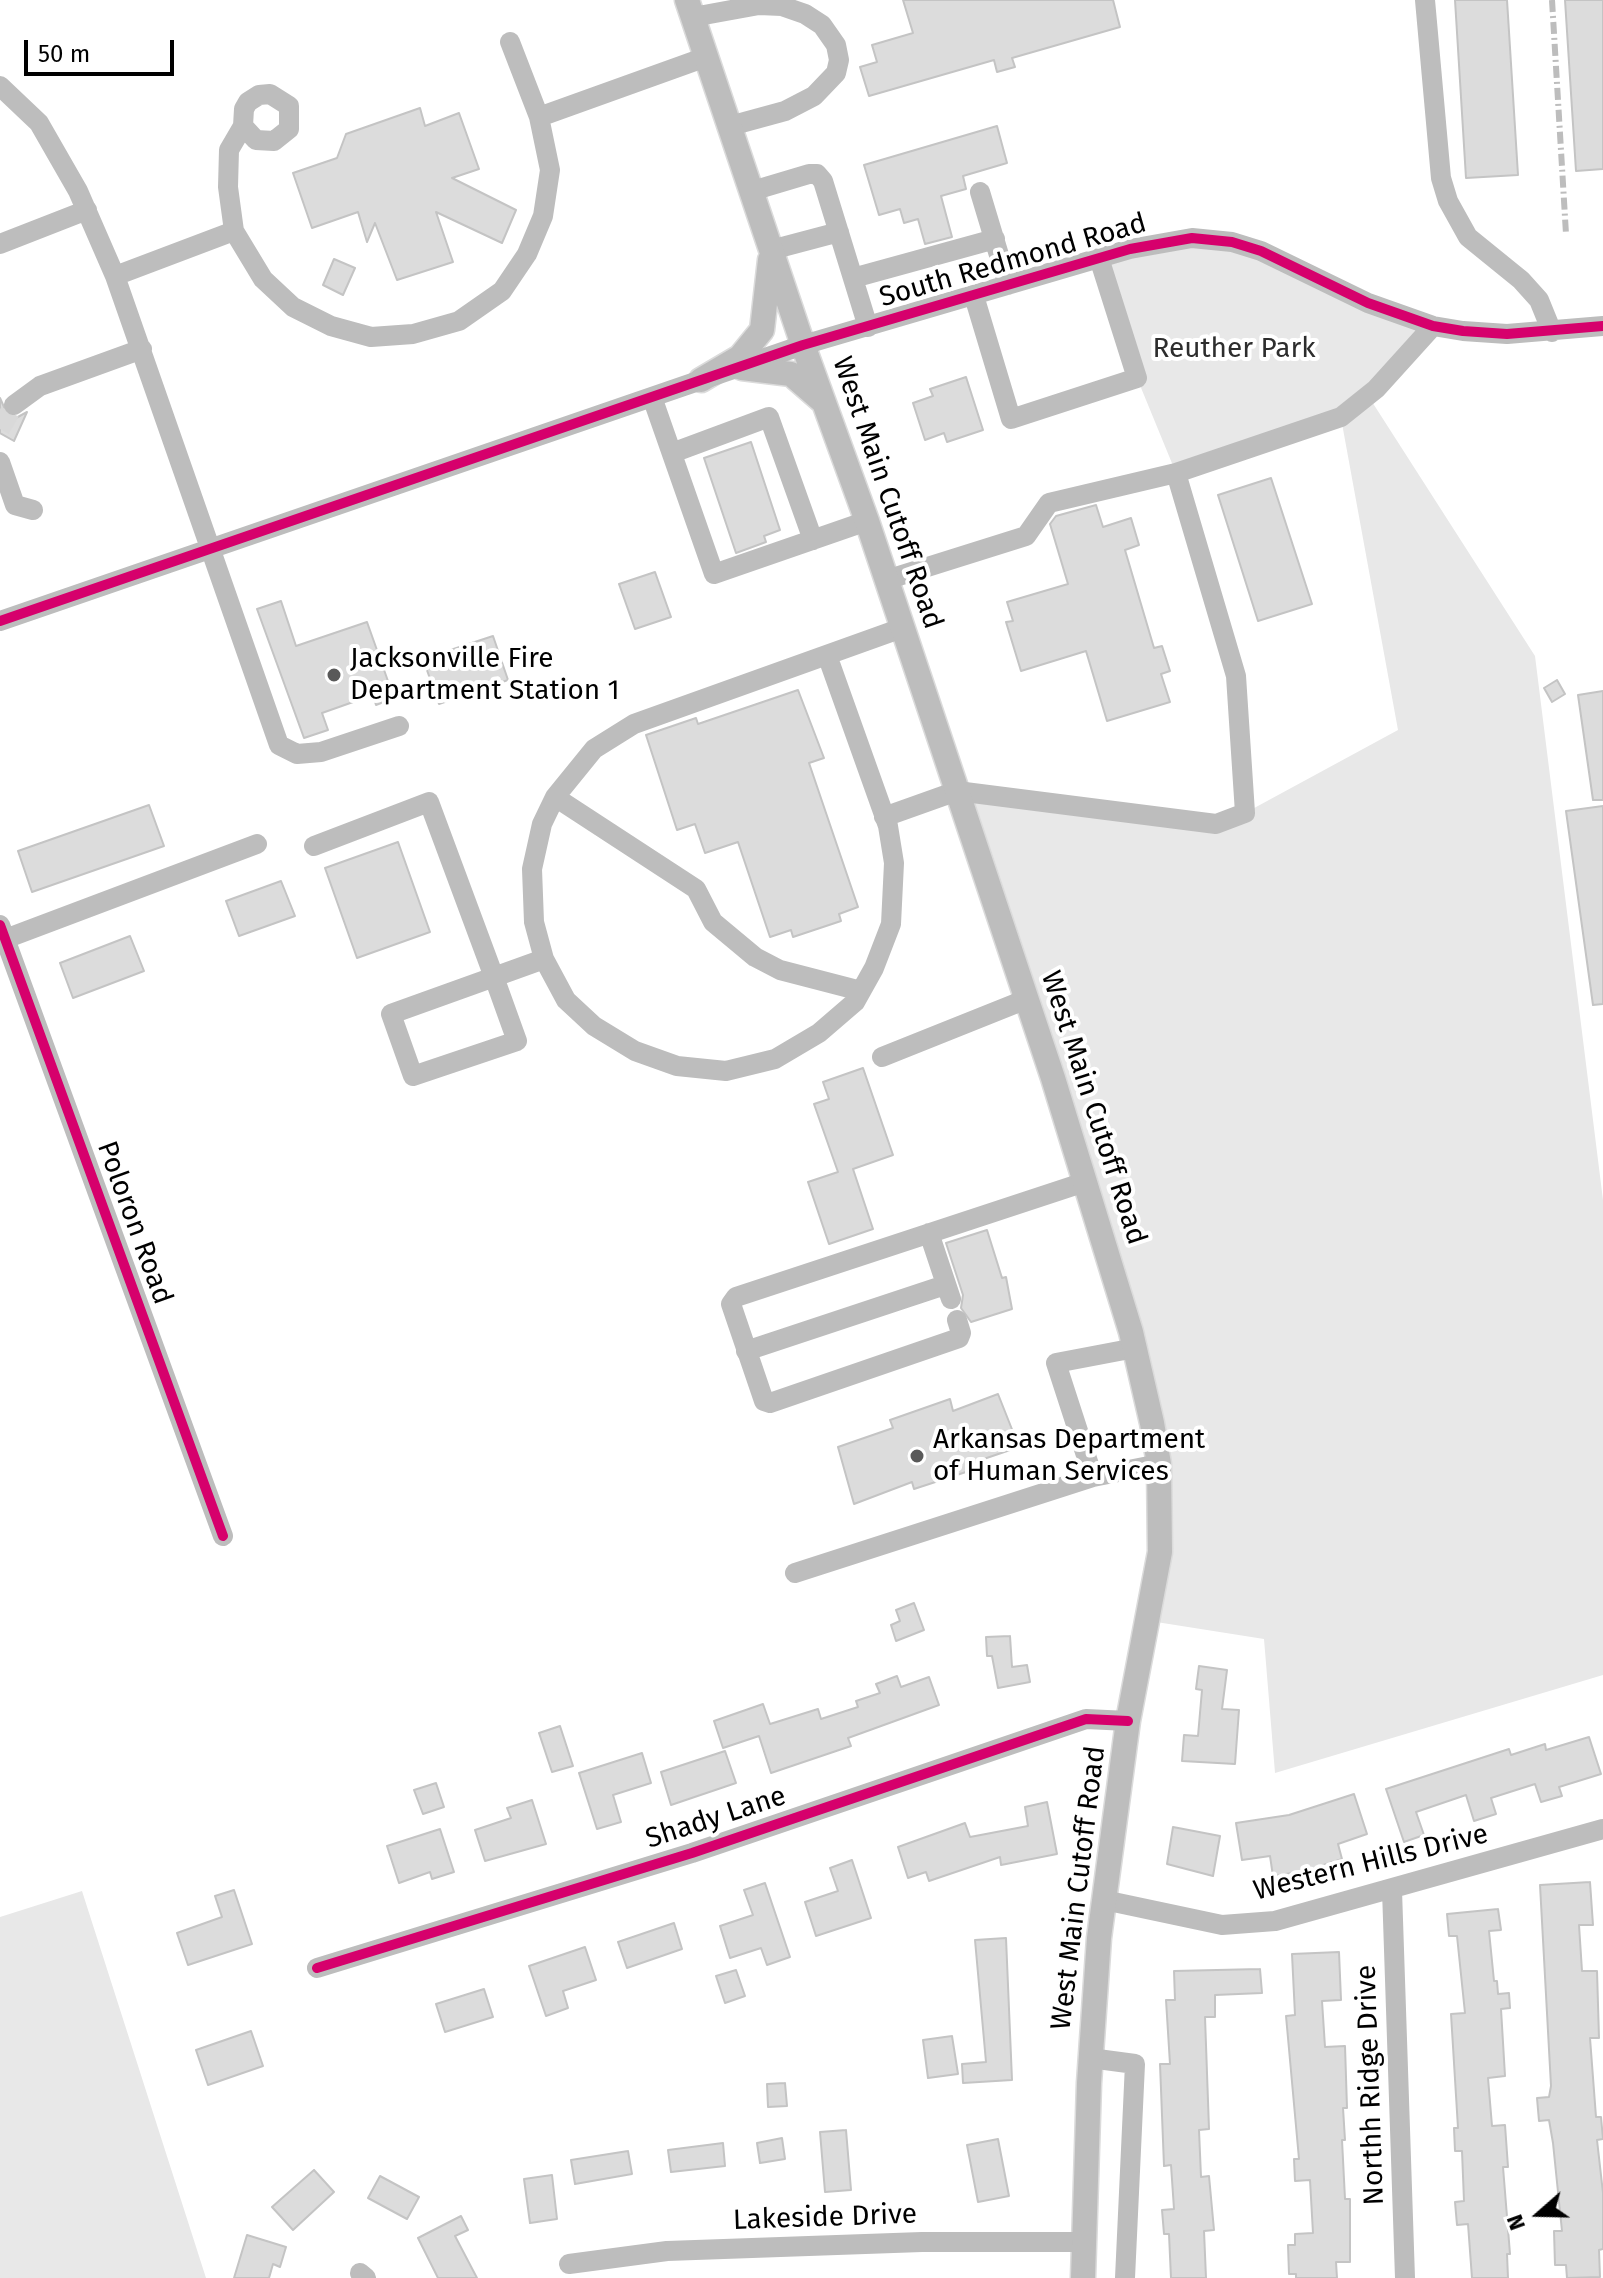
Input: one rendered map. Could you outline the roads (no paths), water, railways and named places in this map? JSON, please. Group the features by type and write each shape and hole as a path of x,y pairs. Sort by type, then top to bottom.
{"main road":[{"name":"West Main Cutoff Road","path":"690,8 803,345 867,521 1027,999 1135,1348 1159,1464 1160,1552 1128,1721 1104,1900 1090,2058 1083,2278"},
{"path":"701,380 740,357 762,330 771,250"},
{"path":"742,368 791,374 808,385 829,410"}],"street":[{"path":"1425,0 1441,178 1448,201 1468,237 1521,280 1539,300 1552,332"},
{"path":"690,8 782,6 805,14 822,25 836,45 839,60 836,73 814,96 785,111 730,126"},
{"path":"243,126 229,150 228,187 234,231 263,279 293,307 331,326 371,337 413,334 459,321 502,291 527,254 543,216 550,170 539,117 510,42"},
{"path":"539,117 706,57"},
{"path":"0,86 39,123 87,210 115,276 279,745 297,754 321,752 399,726"},
{"path":"752,191 817,174 823,181 868,327"},
{"path":"980,192 1008,285"},
{"path":"0,244 87,210"},
{"path":"115,276 234,231"},
{"path":"771,250 839,232"},
{"name":"South Redmond Road","path":"0,621 803,345 1099,258 1192,238 1232,242 1261,251 1368,303 1433,326 1507,334 1603,326"},
{"path":"853,278 995,239"},
{"path":"974,296 1011,419 1137,378 1099,258"},
{"path":"886,580 1026,536 1049,503 1176,473 1341,417 1376,389 1433,326"},
{"path":"14,405 40,386 142,349"},
{"path":"652,397 714,574 867,521"},
{"path":"672,453 769,417 813,540"},
{"path":"0,462 15,505 33,510"},
{"path":"884,817 957,791 1216,824 1245,813 1236,676 1176,473"},
{"path":"827,655 884,817 894,863 891,924 861,991 855,1002 819,1033 775,1059 726,1071 677,1066 635,1051 594,1026 566,1000 544,959 534,922 532,869 542,824 555,797 594,749 634,724 902,628"},
{"path":"555,797 696,889 713,922 755,957 780,970 861,991"},
{"path":"314,846 429,802 494,977 517,1041 413,1076 391,1014 494,977 544,959"},
{"path":"2,932 257,844"},
{"name":"Poloron Road","path":"2,932 223,1536"},
{"path":"882,1057 1027,999"},
{"path":"957,1320 961,1333 959,1338 770,1403 764,1401 731,1304 736,1297 1085,1182"},
{"path":"746,1351 948,1292 929,1233"},
{"path":"1093,1477 1056,1363 1135,1348"},
{"path":"795,1573 1093,1477 1159,1464"},
{"name":"Shady Lane","path":"317,1968 692,1853 1086,1719 1128,1721"},
{"name":"Western Hills Drive","path":"1104,1900 1222,1925 1275,1921 1603,1829"},
{"name":"Northh Ridge Drive","path":"1392,1890 1405,2278"},
{"path":"1090,2058 1135,2064 1125,2278"},
{"name":"Lakeside Drive","path":"569,2264 667,2251 922,2242 1084,2242"}],"tunnel":[{"path":"0,429 14,405"}],"railway":[{"path":"1552,0 1566,234"}],"place":[{"name":"Jacksonville Fire Department Station 1","path":"334,675"},
{"name":"Arkansas Department of Human Services","path":"917,1456"}],"park label":[{"name":"Reuther Park","path":"1234,349"}]}
